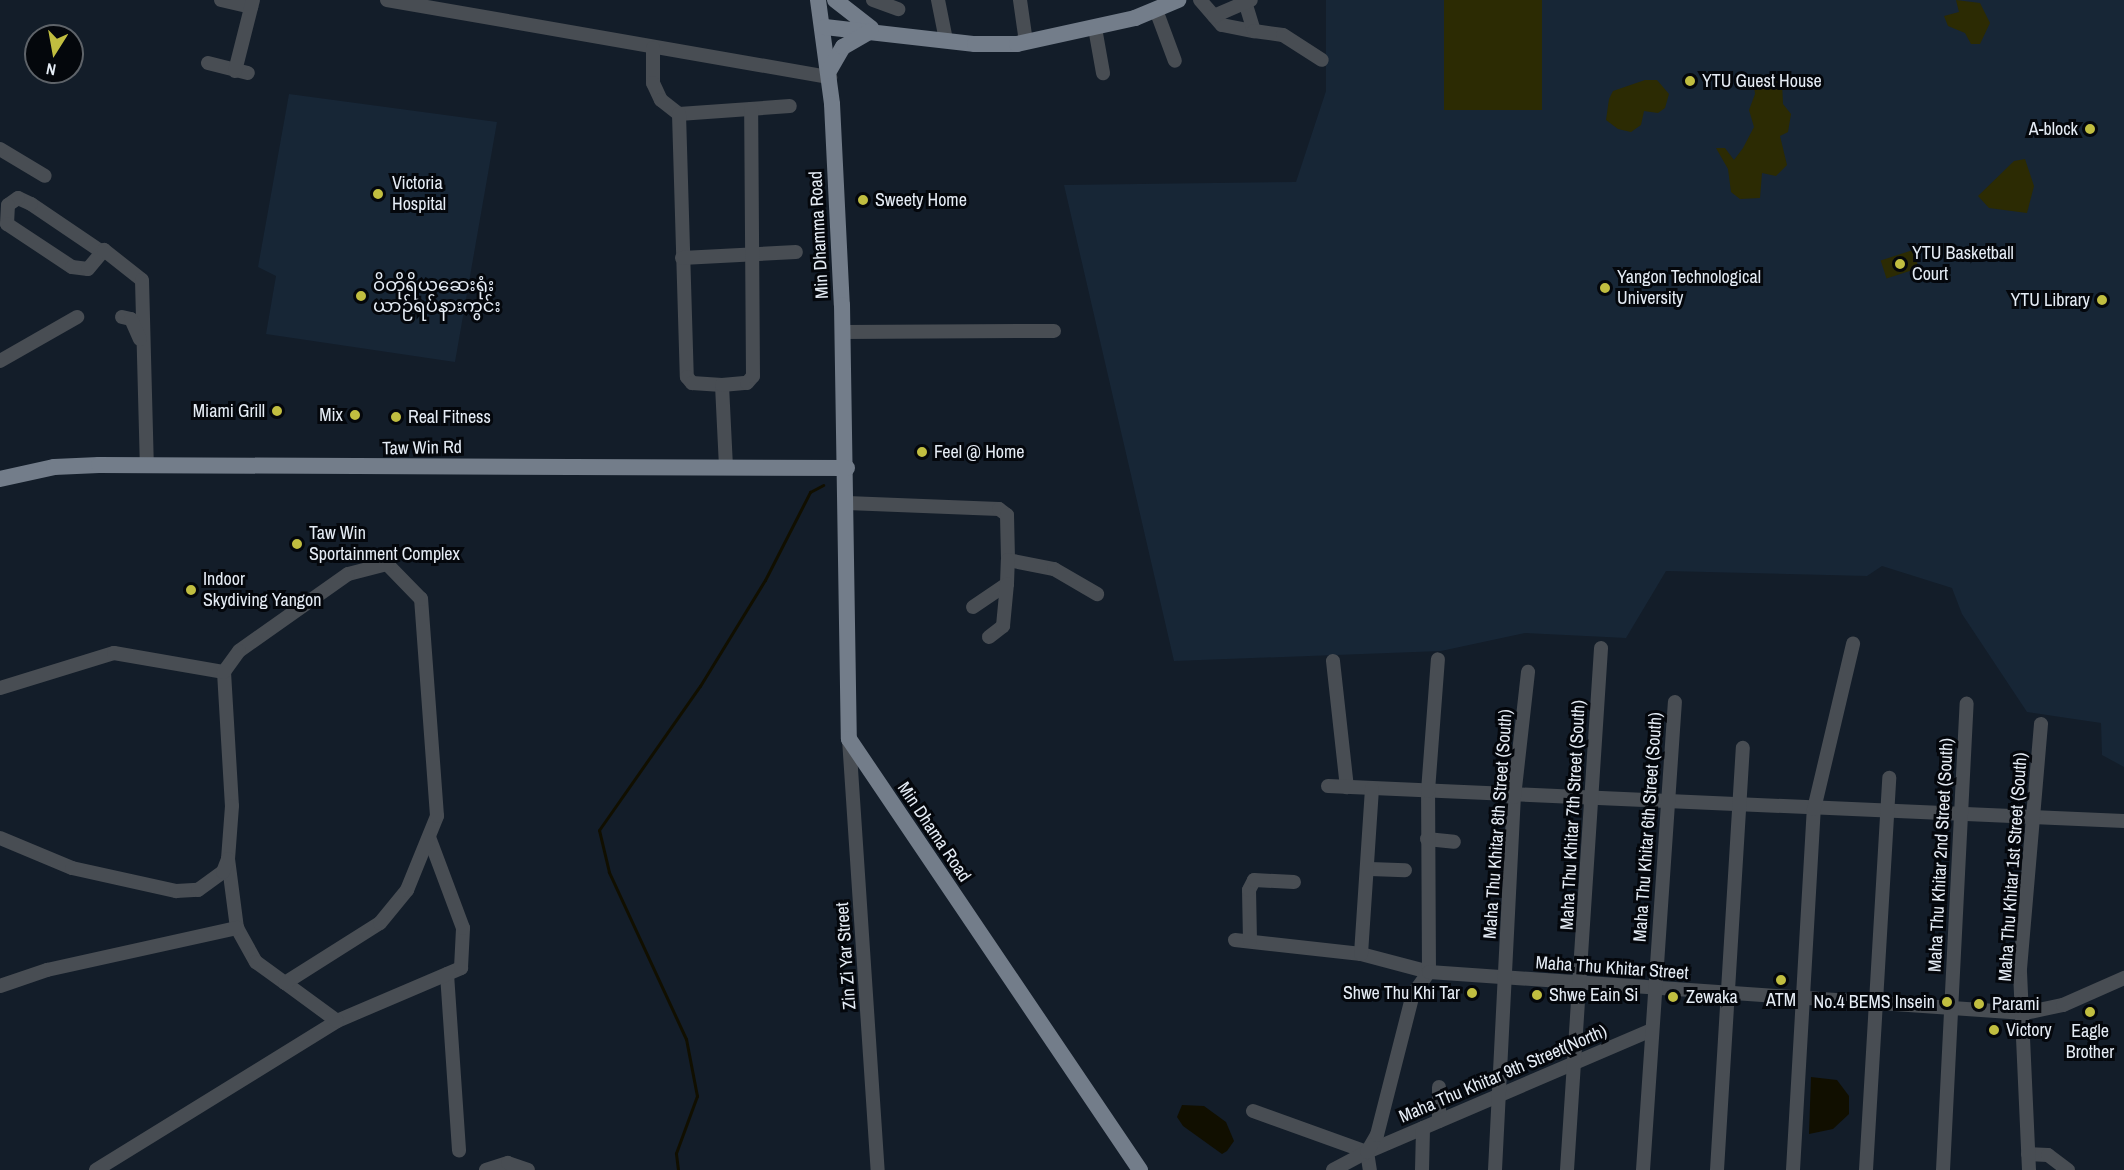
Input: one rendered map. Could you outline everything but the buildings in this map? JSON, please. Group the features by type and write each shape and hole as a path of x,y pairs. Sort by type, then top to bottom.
{"main road":[{"name":"Min Dhamma Road","path":"818,0 825,27 829,74 843,332 847,468"},
{"path":"835,0 875,30"},
{"path":"825,27 875,30 990,46 1026,42 1095,28 1156,10 1178,0"},
{"path":"829,74 843,47 875,30"},
{"name":"Taw Win Rd","path":"0,479 54,467 147,465 847,468"},
{"path":"847,468 849,739"},
{"name":"Min Dhama Road","path":"849,739 1140,1170"}],"street":[{"path":"208,63 241,72 252,4 221,0"},
{"path":"387,0 653,48 829,74"},
{"path":"873,0 898,9"},
{"path":"938,0 946,40"},
{"path":"1020,0 1026,42"},
{"path":"1200,0 1214,16 1233,30 1283,35 1323,60"},
{"path":"1214,16 1249,3 1254,31"},
{"path":"1156,10 1175,61"},
{"path":"1095,28 1103,73"},
{"path":"653,48 653,83 661,100 679,114 790,106"},
{"path":"679,114 687,377 693,383 722,385 747,383 753,376 751,109"},
{"path":"0,149 45,176"},
{"path":"99,250 88,269 72,267 7,224 8,205 18,198 31,204 99,250 142,280 147,465"},
{"path":"682,258 796,252"},
{"path":"0,361 77,317"},
{"path":"122,317 135,325 144,349"},
{"path":"843,332 1054,331"},
{"path":"722,385 726,467"},
{"path":"847,503 999,510 1007,515 1008,560 1003,626 989,637"},
{"path":"1008,560 1054,569 1097,594"},
{"path":"285,983 380,923 407,890 437,816 421,599 387,564 348,574 239,651 224,672 232,806 228,859 237,928 256,962 336,1022"},
{"path":"973,606 1007,584"},
{"path":"1792,1170 1814,809 1853,644"},
{"name":"Maha Thu Khitar 7th Street (South)","path":"1567,1170 1576,1063 1601,648"},
{"path":"0,688 114,653 224,672"},
{"path":"1333,1170 1350,1166 1367,1152 1377,1136 1413,994 1429,972 1428,791 1438,659"},
{"path":"1333,661 1347,787"},
{"name":"Maha Thu Khitar 8th Street (South)","path":"1495,1170 1514,797 1528,672"},
{"name":"Maha Thu Khitar 6th Street (South)","path":"1643,1170 1675,702"},
{"name":"Maha Thu Khitar 2nd Street (South)","path":"1943,1170 1967,704"},
{"name":"Maha Thu Khitar 1st Street (South)","path":"2029,1170 2025,1013 2020,969 2036,820 2041,724"},
{"name":"Zin Zi Yar Street","path":"849,739 878,1170"},
{"path":"1717,1170 1731,994 1738,808 1743,748"},
{"path":"1866,1170 1878,1004 1889,778"},
{"path":"1328,786 1738,808 1814,809 2036,820 2124,821"},
{"path":"1361,954 1370,869 1372,788"},
{"path":"96,1170 209,1105 336,1022 461,968 463,928 429,837"},
{"path":"0,838 72,868 177,891 198,890 223,872 228,859"},
{"path":"1427,840 1454,842"},
{"path":"1370,869 1405,870"},
{"path":"1250,941 1249,890 1254,880 1294,882"},
{"path":"0,986 47,970 237,928"},
{"name":"Maha Thu Khitar Street","path":"1234,940 1361,954 1429,972 2025,1013 2063,1005 2124,978"},
{"path":"447,974 459,1150"},
{"name":"Maha Thu Khitar 9th Street(North)","path":"1367,1152 1500,1093 1652,1030"},
{"path":"1439,1087 1439,1121"},
{"path":"1253,1111 1367,1152"},
{"path":"1422,1170 1423,1128"},
{"path":"1367,1152 1370,1170"},
{"path":"2028,1154 2048,1155 2068,1170"},
{"path":"486,1170 508,1163 528,1170"},
{"path":"1495,1170 1506,1170"}],"shaded area":[{"name":"Yangon Technological University","path":"1326,0 2124,0 2124,767 2102,755 2101,723 2027,712 1962,614 1952,588 1882,566 1867,576 1666,571 1626,638 1525,633 1441,651 1174,661 1064,185 1296,182 1326,91"},
{"path":"1444,0 1542,0 1542,110 1444,110"},
{"path":"1956,0 1980,3 1990,23 1980,44 1971,44 1965,33 1948,26 1944,16 1959,12"},
{"path":"1758,74 1782,82 1783,104 1791,114 1788,132 1780,136 1787,165 1776,176 1762,173 1760,198 1740,199 1731,192 1728,169 1716,148 1725,148 1734,160 1743,148 1754,127 1749,110 1755,94 1753,78"},
{"path":"1645,80 1657,80 1669,94 1665,108 1658,113 1644,111 1641,125 1631,132 1618,129 1606,120 1609,99 1613,91"},
{"name":"Victoria Hospital","path":"289,94 497,122 455,362 266,334 276,276 258,267"},
{"path":"2025,159 2034,186 2027,213 1989,208 1978,196 2014,161"},
{"name":"YTU Basketball Court","path":"1913,250 1919,268 1887,279 1881,261"},
{"path":"1811,1077 1837,1080 1849,1096 1849,1114 1833,1129 1809,1134"},
{"path":"1182,1105 1204,1106 1226,1122 1234,1141 1227,1151 1222,1154 1183,1126 1177,1117"}],"waterway":[{"path":"678,1170 676,1153 697,1096 686,1039 609,872 599,830 700,686 765,580 810,492 823,485"}],"place":[{"name":"YTU Guest House","path":"1690,81"},
{"name":"A-block","path":"2090,129"},
{"name":"Victoria Hospital","path":"378,194"},
{"name":"Sweety Home","path":"863,200"},
{"name":"YTU Basketball Court","path":"1900,264"},
{"name":"Yangon Technological University","path":"1605,288"},
{"name":"ဝိတိုရိယဆေးရုံး ယာဉ်ရပ်နားကွင်း","path":"361,296"},
{"name":"YTU Library","path":"2102,300"},
{"name":"Miami Grill","path":"277,411"},
{"name":"Mix","path":"355,415"},
{"name":"Real Fitness","path":"396,417"},
{"name":"Feel @ Home","path":"922,452"},
{"name":"Taw Win Sportainment Complex","path":"297,544"},
{"name":"Indoor Skydiving Yangon","path":"191,590"},
{"name":"ATM","path":"1781,980"},
{"name":"Shwe Thu Khi Tar","path":"1472,993"},
{"name":"Shwe Eain Si","path":"1537,995"},
{"name":"Zewaka","path":"1673,997"},
{"name":"No.4 BEMS Insein","path":"1947,1002"},
{"name":"Parami","path":"1979,1004"},
{"name":"Eagle Brother","path":"2090,1012"},
{"name":"Victory","path":"1994,1030"}]}
